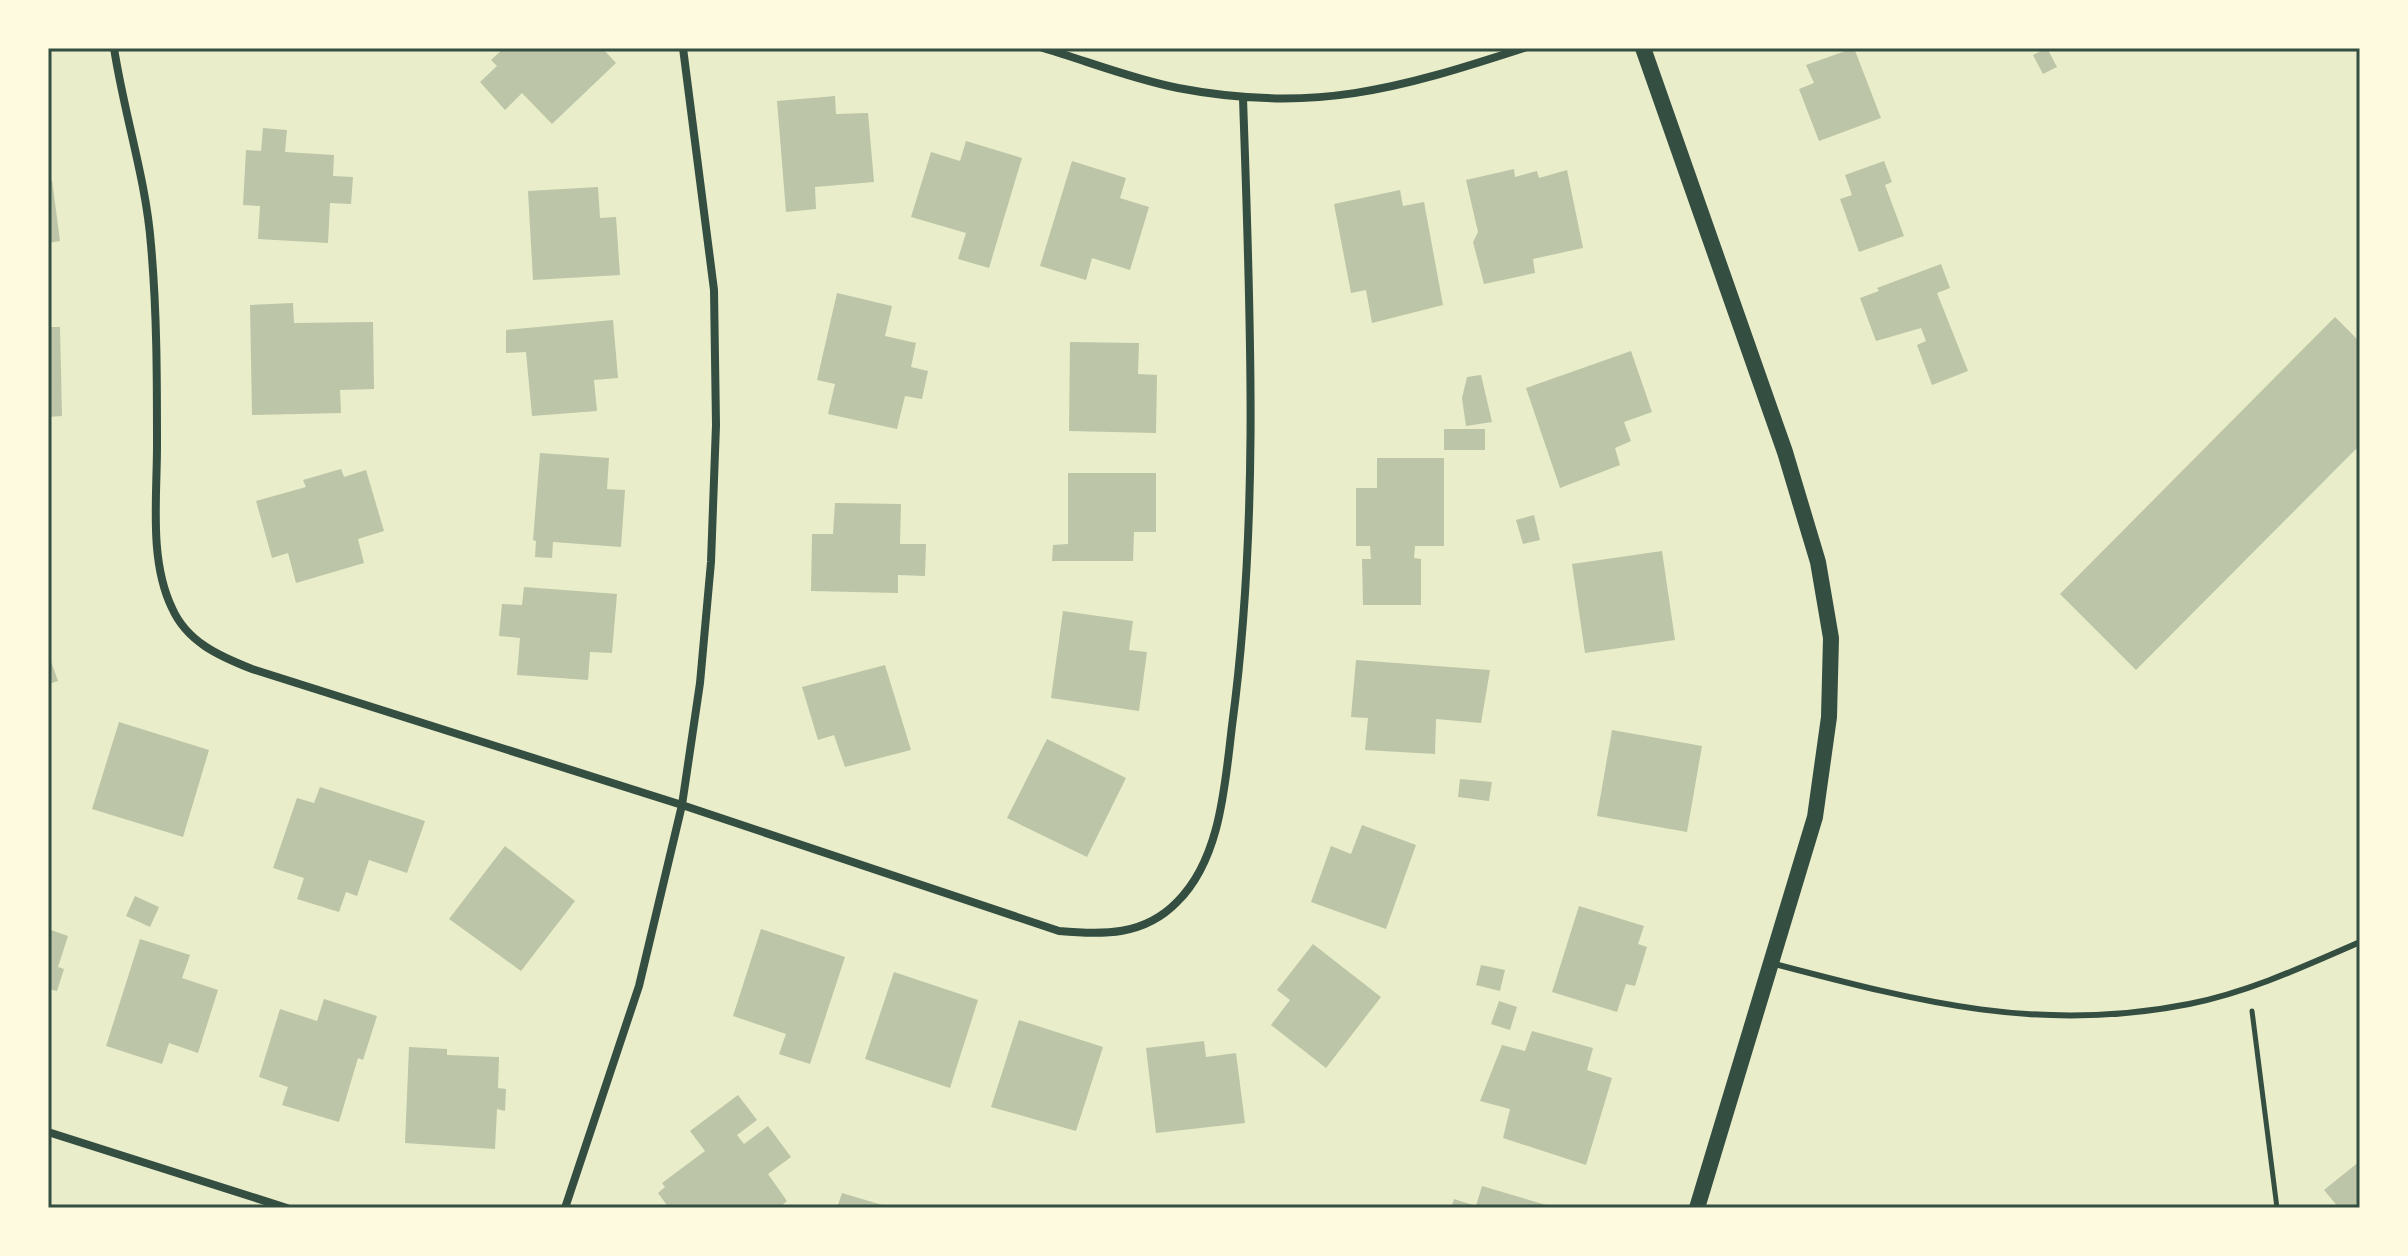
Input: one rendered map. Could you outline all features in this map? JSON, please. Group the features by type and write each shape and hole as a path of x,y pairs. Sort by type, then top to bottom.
{"main road":[{"path":"1643,48 1785,452 1818,562 1831,638 1829,717 1815,817 1697,1208"}],"street":[{"path":"114,48 151,241 157,323 157,530 162,578 172,610 194,640 220,656 252,669 682,805 1059,931 1104,935 1144,927 1178,902 1199,871 1216,828 1244,635 1251,502 1252,386 1243,98"},
{"path":"565,1208 639,986 682,805 700,683 711,562 716,425 714,290 683,48"},
{"path":"1043,48 1175,88 1243,98 1311,99 1363,94 1417,82 1524,48"},
{"path":"48,1132 287,1208"}],"lane":[{"path":"1771,963 1927,1004 2051,1016 2120,1013 2189,1004 2249,988 2360,942"}],"path":[{"path":"2249,988 2277,1208"}],"building":[{"path":"504,48 602,48 616,63 552,124 522,93 505,110 480,82 497,66 491,60"},
{"path":"1854,48 1881,118 1819,141 1799,89 1814,83 1806,65"},
{"path":"2047,48 2057,67 2043,74 2033,55"},
{"path":"835,96 836,114 868,113 874,182 815,187 816,209 786,212 777,101"},
{"path":"263,128 287,130 285,152 334,155 333,176 353,177 351,204 330,203 328,243 258,239 260,206 243,205 246,150 261,151"},
{"path":"966,141 1022,158 989,268 958,259 966,233 911,217 931,152 960,161"},
{"path":"1072,161 1126,178 1120,198 1149,207 1130,270 1092,258 1086,280 1040,266"},
{"path":"1884,161 1892,182 1885,185 1904,236 1859,252 1840,199 1852,195 1845,175"},
{"path":"1514,169 1515,177 1537,171 1539,178 1567,170 1583,248 1533,259 1535,273 1484,284 1473,242 1478,232 1466,180"},
{"path":"52,180 60,241 48,243 48,181"},
{"path":"598,187 600,218 616,217 620,275 533,280 528,191"},
{"path":"1400,190 1403,206 1424,202 1443,305 1372,323 1366,290 1351,293 1334,204"},
{"path":"1941,264 1950,288 1937,293 1968,371 1932,385 1917,345 1926,341 1921,328 1876,341 1860,298 1879,291 1877,288"},
{"path":"837,293 892,306 885,336 916,343 911,367 928,371 922,399 905,396 897,429 828,414 835,384 817,380"},
{"path":"293,303 294,323 373,322 374,389 340,390 341,413 252,415 250,305"},
{"path":"2335,317 2360,342 2360,445 2136,670 2060,594"},
{"path":"613,320 618,378 594,380 597,411 532,416 526,352 506,353 506,330"},
{"path":"48,327 60,327 62,416 48,417"},
{"path":"1070,342 1139,343 1138,374 1157,375 1156,433 1069,431"},
{"path":"1631,351 1652,412 1624,422 1631,441 1615,448 1620,465 1560,488 1526,388"},
{"path":"1481,375 1492,422 1466,426 1462,398 1467,377"},
{"path":"1444,429 1485,429 1485,450 1444,450"},
{"path":"540,453 609,458 607,489 625,490 621,547 553,542 552,558 535,557 536,541 533,540"},
{"path":"1377,458 1444,458 1444,546 1415,546 1414,558 1421,559 1421,605 1363,605 1362,559 1371,559 1370,546 1356,546 1356,488 1377,488"},
{"path":"341,469 344,477 366,470 384,531 358,539 364,563 296,583 288,553 272,558 256,501 306,487 303,480"},
{"path":"1068,473 1156,473 1156,532 1134,532 1133,561 1052,561 1053,545 1068,544"},
{"path":"835,503 901,504 900,544 926,544 925,576 898,575 898,593 811,591 812,534 833,534"},
{"path":"1534,515 1540,540 1523,544 1516,520"},
{"path":"1662,551 1675,640 1585,653 1572,564"},
{"path":"524,587 617,594 612,653 590,652 588,680 517,675 520,638 499,636 502,604 522,605"},
{"path":"1063,611 1133,621 1129,650 1147,652 1139,711 1051,698"},
{"path":"48,653 58,681 48,684"},
{"path":"1356,660 1490,670 1481,723 1436,719 1435,754 1365,750 1368,718 1351,717"},
{"path":"885,665 911,750 845,767 834,735 818,740 802,687"},
{"path":"119,722 209,750 183,837 92,809"},
{"path":"1612,730 1702,746 1687,832 1597,816"},
{"path":"1047,739 1126,778 1087,857 1007,818"},
{"path":"1460,779 1492,782 1489,801 1458,797"},
{"path":"320,787 425,821 407,873 369,860 357,896 346,892 339,912 297,899 304,878 273,868 297,798 314,803"},
{"path":"1362,825 1416,845 1386,929 1311,902 1331,846 1351,854"},
{"path":"505,846 575,901 521,971 449,919"},
{"path":"135,896 159,907 150,927 126,916"},
{"path":"1579,906 1644,926 1638,944 1647,947 1635,986 1626,984 1617,1012 1552,992"},
{"path":"48,929 68,936 58,967 64,969 57,991 48,989"},
{"path":"761,929 845,957 810,1064 779,1054 786,1034 733,1016"},
{"path":"140,939 190,955 182,978 218,990 198,1053 169,1043 162,1064 106,1046"},
{"path":"1313,944 1381,997 1326,1068 1271,1025 1290,1000 1277,990"},
{"path":"1481,965 1505,970 1500,991 1476,985"},
{"path":"894,972 978,1000 950,1088 865,1059"},
{"path":"324,999 377,1016 363,1060 358,1058 339,1122 282,1105 288,1087 259,1077 280,1009 317,1021"},
{"path":"1499,1001 1517,1007 1510,1030 1491,1024"},
{"path":"1019,1020 1103,1047 1076,1131 991,1107"},
{"path":"1532,1031 1593,1048 1587,1070 1612,1078 1586,1165 1503,1138 1510,1109 1480,1101 1502,1045 1525,1051"},
{"path":"1204,1041 1206,1057 1236,1053 1245,1123 1156,1133 1146,1048"},
{"path":"409,1047 447,1049 447,1055 499,1057 498,1088 506,1089 505,1111 497,1109 495,1149 405,1143"},
{"path":"738,1095 757,1120 737,1135 744,1144 768,1126 791,1157 768,1174 787,1201 779,1208 669,1208 658,1193 665,1187 662,1183 705,1151 690,1131"},
{"path":"2360,1161 2360,1208 2339,1208 2324,1190"},
{"path":"1482,1186 1553,1208 1451,1208 1454,1199 1476,1206"},
{"path":"842,1193 889,1207 889,1208 837,1208"}]}
